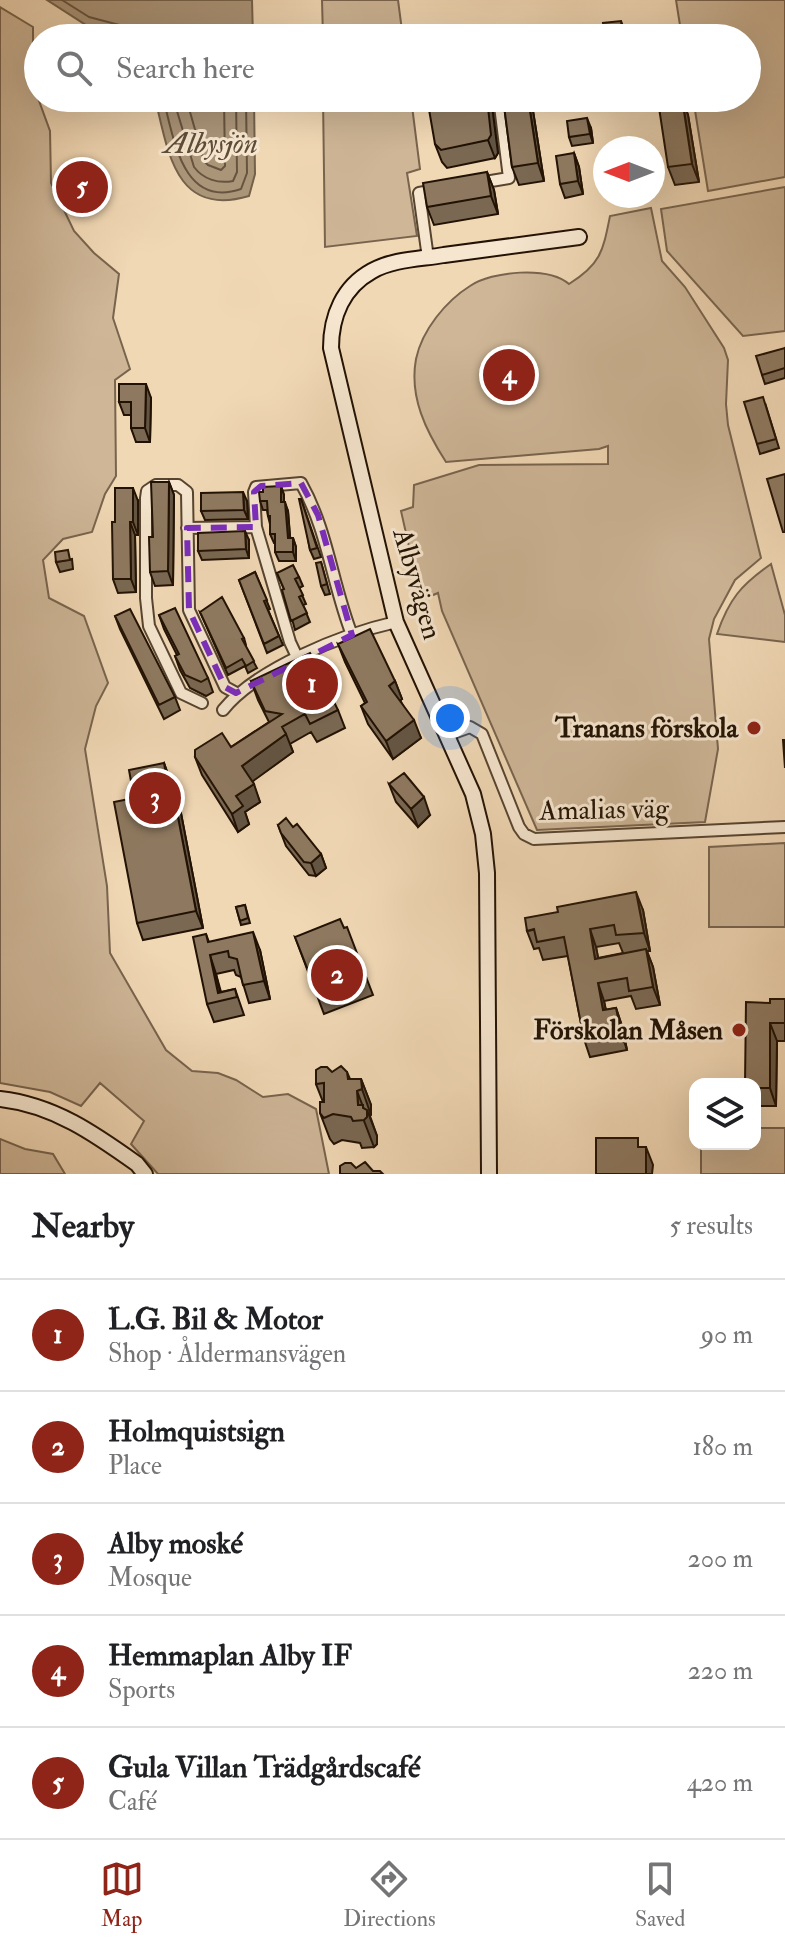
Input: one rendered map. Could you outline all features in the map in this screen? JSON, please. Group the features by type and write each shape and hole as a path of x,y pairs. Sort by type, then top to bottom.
{"street":[{"path":"464,186 509,178 501,112"},
{"path":"428,258 419,193 449,188"},
{"name":"Albyvägen","path":"489,1174 485,849 473,794 396,622 347,419 331,336 342,298 362,278 387,265 579,237"},
{"path":"297,657 256,527 256,487 301,483 318,515 339,601 352,635"},
{"path":"202,703 181,693 147,617 146,498 151,487 178,485 187,492 189,610 225,687 236,693"},
{"path":"187,528 256,527"},
{"path":"223,710 236,693 297,657 352,635 396,622"},
{"name":"Amalias väg","path":"448,735 470,727 482,734 519,827 534,839 785,827"},
{"path":"0,1099 54,1111 68,1118 137,1164 145,1174"}],"highlighted area":[{"path":"301,483 318,515 352,635 236,693 225,687 189,610 187,528 256,527 254,492 261,486"}],"shaded area":[{"path":"322,0 398,0 401,24 323,24"},
{"path":"676,0 785,0 785,177 708,191 695,112 761,112 761,24 680,24"},
{"path":"0,7 28,24 24,24 24,112 43,112 50,131 51,183 74,231 119,274 113,318 130,369 115,380 116,476 105,494 92,532 63,539 43,560 49,598 84,616 108,683 96,706 85,749 107,886 110,953 166,1050 192,1071 218,1073 263,1097 288,1094 316,1109 329,1174 158,1174 131,1144 144,1121 100,1083 81,1106 50,1092 0,1083"},
{"path":"323,112 413,112 420,169 407,173 417,236 325,247"},
{"path":"785,187 785,331 743,336 667,251 661,209"},
{"path":"651,208 662,261 685,287 724,348 728,360 728,425 761,558 735,580 714,619 709,639 718,749 705,822 537,830 442,611 438,593 421,600 401,511 413,507 414,485 479,465 608,464 608,446 446,462 421,413 414,373 424,337 436,317 452,300 480,281 505,274 548,275 569,284 588,270 599,256 610,216"},
{"path":"771,564 785,615 785,642 717,634 737,594"},
{"path":"785,843 785,927 709,927 709,847"},
{"path":"761,1128 785,1128 785,1174 701,1174 701,1150 761,1150"},
{"path":"0,1139 25,1149 53,1154 65,1174 0,1174"}],"water":[{"path":"47,0 252,0 253,24 84,24"},
{"name":"Albysjön","path":"158,112 254,112 255,174 249,196 224,200 205,197 190,189 179,175"}],"building":[{"path":"429,112 489,112 491,135 488,140 441,150 435,144"},
{"path":"505,112 530,112 538,163 512,167"},
{"path":"660,112 684,112 692,164 668,167"},
{"path":"587,118 590,134 569,137 567,121"},
{"path":"574,153 578,181 560,184 556,156"},
{"path":"82,163 94,180 76,193 64,176"},
{"path":"487,172 491,196 427,207 423,183"},
{"path":"785,348 785,368 762,375 756,356"},
{"path":"119,384 146,384 145,428 131,428 131,402 119,402"},
{"path":"763,397 776,439 757,444 744,402"},
{"path":"785,474 785,532 783,532 767,479"},
{"path":"151,482 169,482 168,571 150,572 149,537 153,537"},
{"path":"281,486 281,502 285,502 288,538 293,538 293,552 275,552 275,534 270,534 267,501 260,501 259,492 263,492 263,487"},
{"path":"115,488 133,488 131,579 113,579"},
{"path":"243,492 244,510 201,511 201,493"},
{"path":"301,499 317,548 310,550"},
{"path":"245,531 246,549 198,551 198,533"},
{"path":"68,550 70,560 56,562 55,552"},
{"path":"321,562 327,584 321,586 316,563"},
{"path":"293,565 299,577 295,579 303,595 299,597 307,613 291,621 277,573"},
{"path":"255,572 279,636 264,644 239,580"},
{"path":"222,597 254,661 246,666 242,659 226,668 200,612"},
{"path":"175,608 208,678 201,682 185,675 175,656 179,654 159,615"},
{"path":"130,609 175,697 159,705 115,616"},
{"path":"370,629 395,681 389,686 414,720 386,741 361,706 367,702 338,644"},
{"path":"310,653 338,710 310,724 305,714 282,727 286,734 242,766 254,784 236,796 243,806 232,814 195,757 195,750 222,733 231,747 282,714 265,711 251,681"},
{"path":"164,763 169,791 173,791 196,911 137,923 114,802 134,798 129,770"},
{"path":"404,773 424,797 411,809 389,784"},
{"path":"286,818 293,827 297,824 321,854 311,863 304,862 281,833 278,825"},
{"path":"636,892 644,933 616,935 614,925 590,929 595,959 646,949 653,987 629,991 627,978 598,983 603,1010 616,1008 621,1032 584,1039 564,937 537,942 534,929 527,931 525,918 558,912 557,907"},
{"path":"245,905 248,918 240,921 236,907"},
{"path":"340,919 344,928 347,927 366,977 318,996 295,937"},
{"path":"253,932 264,981 243,985 237,959 229,957 228,951 210,955 218,993 235,989 237,997 207,1004 193,937 206,934 208,942"},
{"path":"770,999 785,999 785,1023 770,1023 770,1088 761,1088 761,1078 745,1078 746,1002 770,1003"},
{"path":"341,1066 347,1072 348,1079 361,1079 362,1089 357,1091 358,1105 363,1105 367,1110 364,1120 353,1121 351,1117 333,1114 324,1118 320,1113 320,1102 324,1102 324,1083 316,1084 316,1070 327,1067 332,1072"},
{"path":"596,1138 638,1138 638,1147 646,1147 646,1174 596,1174"},
{"path":"365,1162 373,1171 383,1174 340,1174 340,1166 345,1163 351,1163 356,1168"}],"place":[{"name":"Gula Villan Trädgårdscafé","path":"82,187"},
{"name":"Hemmaplan Alby IF","path":"509,375"},
{"name":"L.G. Bil & Motor","path":"312,684"},
{"name":"Tranans förskola","path":"754,728"},
{"name":"Alby moské","path":"155,798"},
{"name":"Holmquistsign","path":"337,975"},
{"name":"Förskolan Måsen","path":"739,1030"}]}
